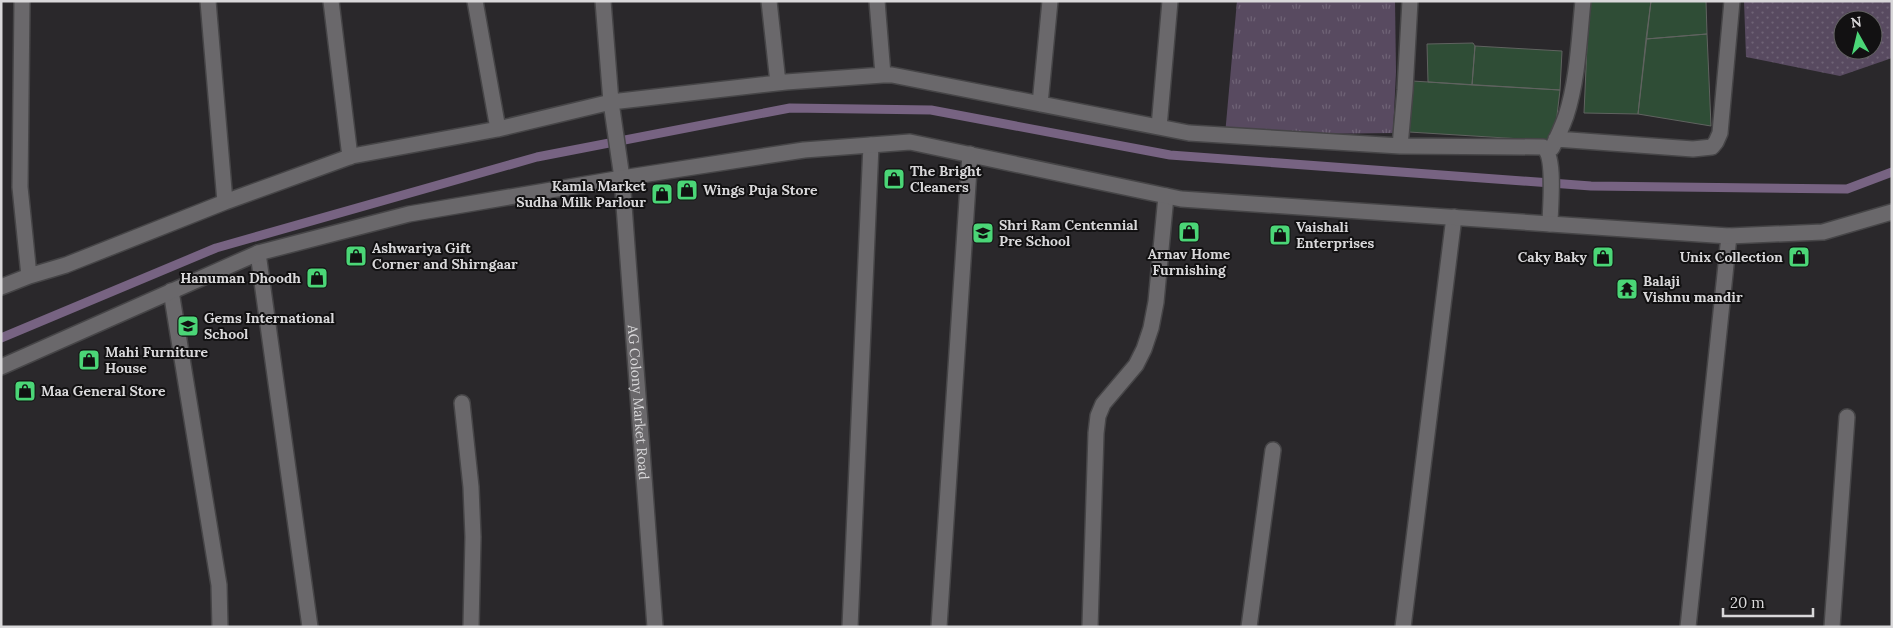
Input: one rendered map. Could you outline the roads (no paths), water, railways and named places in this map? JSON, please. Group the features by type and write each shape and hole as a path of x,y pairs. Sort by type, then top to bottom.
{"street":[{"path":"22,1 20,187 29,276"},
{"path":"208,1 225,202"},
{"path":"331,1 350,157"},
{"path":"475,1 498,129"},
{"name":"AG Colony Market Road","path":"603,1 612,109 622,178 655,627"},
{"path":"769,1 778,83"},
{"path":"877,1 883,75"},
{"path":"1040,104 1050,1"},
{"path":"1159,127 1170,1"},
{"path":"1400,146 1410,1"},
{"path":"1550,224 1550,159 1566,116 1572,90 1578,56 1583,1"},
{"path":"1556,139 1693,149 1712,147 1720,133 1732,1"},
{"path":"1,287 66,265 225,202 350,157 612,109 778,83 892,75 1189,133 1400,146 1534,146 1543,147 1550,159"},
{"path":"1,367 258,253 409,214 804,150 910,142 1181,199 1729,236 1823,232 1892,212"},
{"path":"850,627 871,145"},
{"path":"939,627 970,154"},
{"path":"1090,627 1098,416 1103,404 1136,364 1144,349 1151,328 1156,302 1166,196"},
{"path":"1403,627 1454,217"},
{"path":"1688,627 1729,236"},
{"path":"258,253 310,627"},
{"path":"171,291 219,585 220,627"},
{"path":"462,403 473,537 472,627"},
{"path":"1832,627 1847,417"},
{"path":"1249,627 1273,450"}],"waterway":[{"path":"1,338 216,248 537,157 790,108 931,110 1170,155 1591,186 1847,189 1892,172"}],"place":[{"name":"The Bright Cleaners","path":"894,179"},
{"name":"Wings Puja Store","path":"687,190"},
{"name":"Kamla Market Sudha Milk Parlour","path":"662,194"},
{"name":"Arnav Home Furnishing","path":"1189,232"},
{"name":"Shri Ram Centennial Pre School","path":"983,233"},
{"name":"Vaishali Enterprises","path":"1280,235"},
{"name":"Ashwariya Gift Corner and Shirngaar","path":"356,256"},
{"name":"Caky Baky","path":"1603,257"},
{"name":"Unix Collection","path":"1799,257"},
{"name":"Hanuman Dhoodh","path":"317,278"},
{"name":"Balaji Vishnu mandir","path":"1627,289"},
{"name":"Gems International School","path":"188,326"},
{"name":"Mahi Furniture House","path":"89,360"},
{"name":"Maa General Store","path":"25,391"}]}
